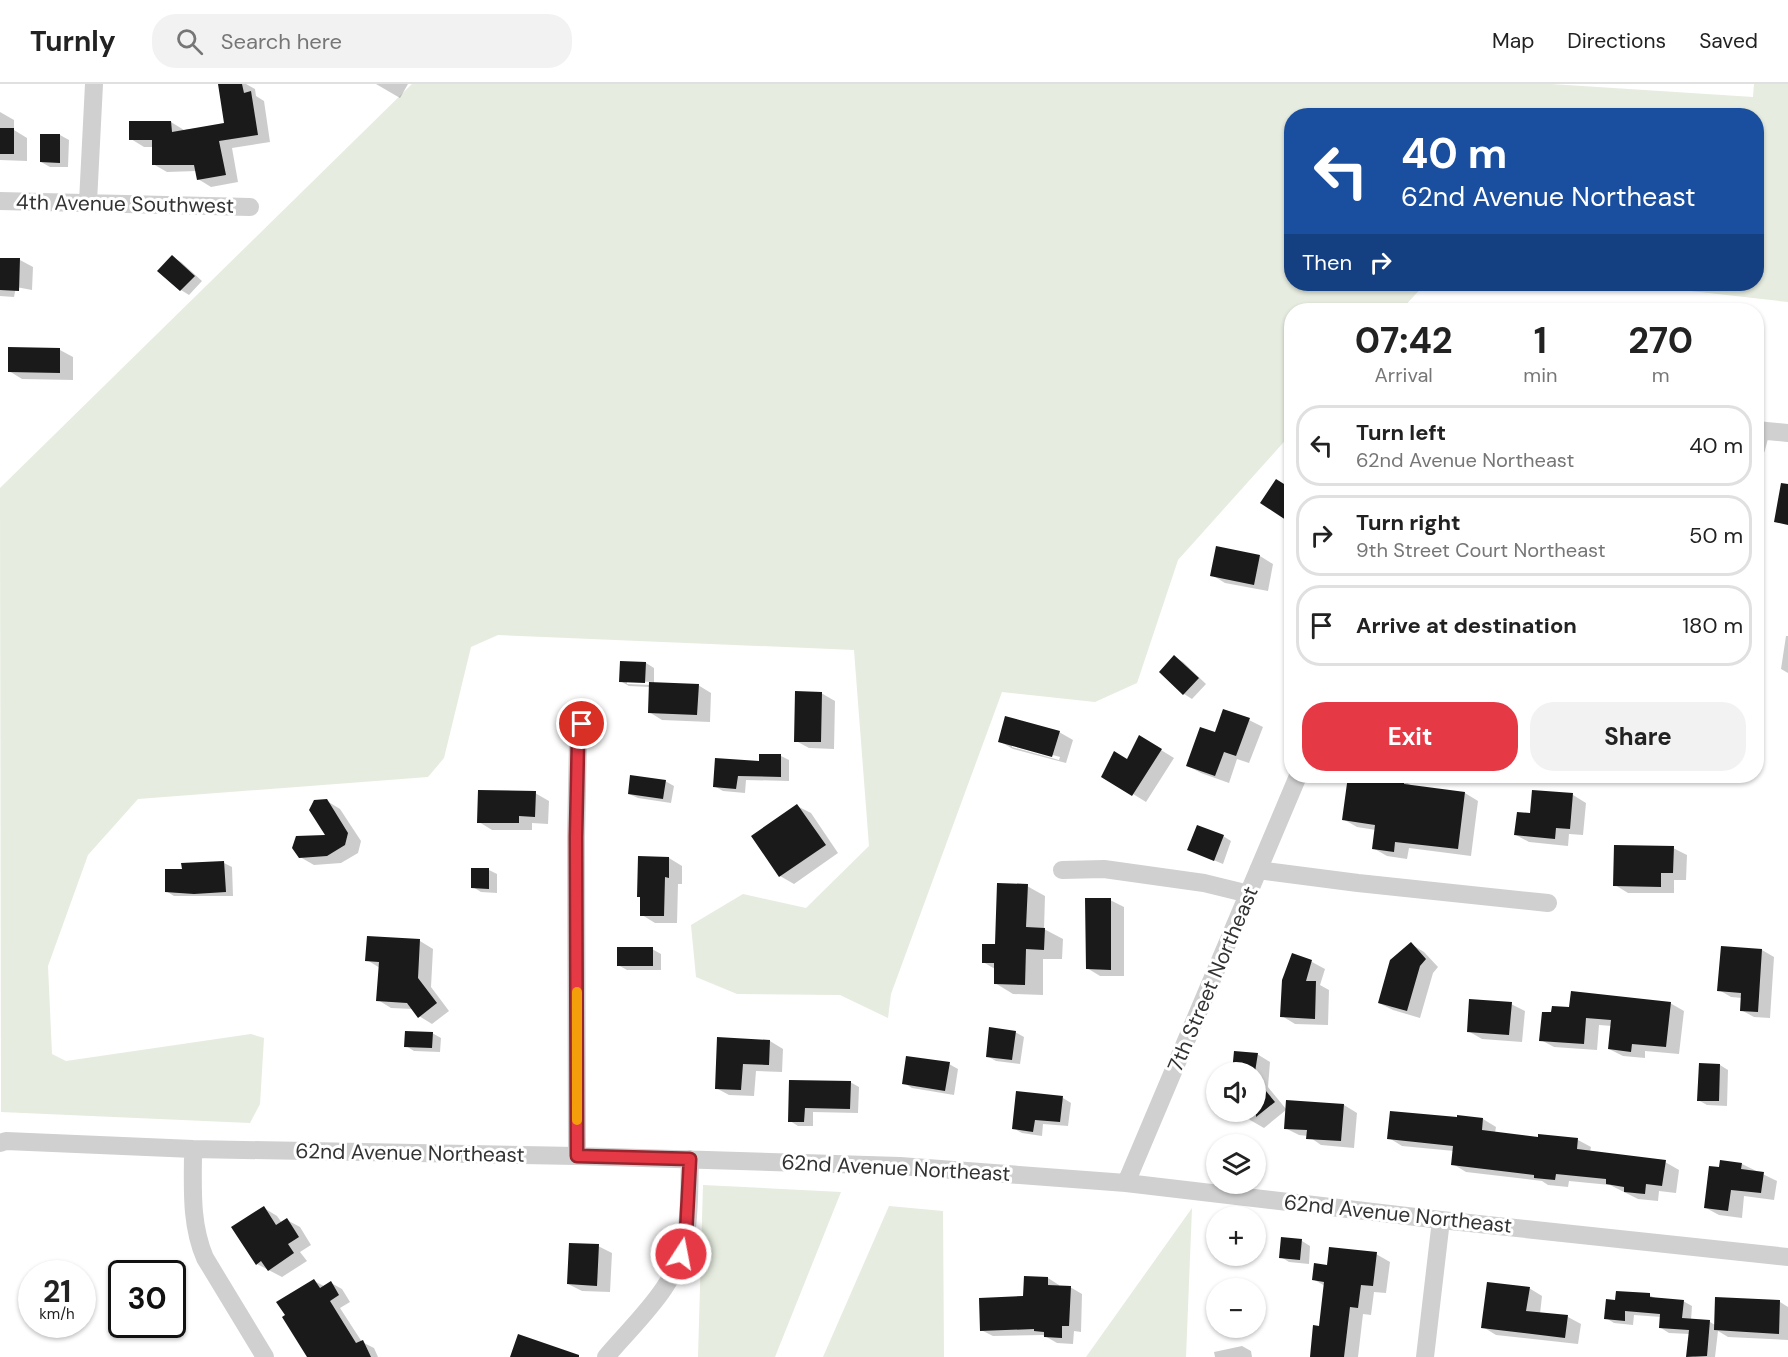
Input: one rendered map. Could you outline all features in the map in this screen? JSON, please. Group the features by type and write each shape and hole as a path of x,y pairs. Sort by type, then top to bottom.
{"street":[{"path":"88,202 94,84"},
{"name":"4th Avenue Southwest","path":"0,201 250,207"},
{"path":"1764,431 1788,433"},
{"path":"577,1156 576,837 578,740 582,724"},
{"name":"7th Street Northeast","path":"1126,1183 1295,783"},
{"path":"1062,870 1104,869 1204,883 1249,894"},
{"path":"1258,870 1548,903"},
{"name":"62nd Avenue Northeast","path":"0,1143 6,1141 193,1149 577,1156 900,1166 1126,1183 1788,1257"},
{"path":"193,1149 193,1203 198,1241 205,1258 265,1357"},
{"path":"606,1357 664,1290 681,1254 686,1234 690,1159"},
{"path":"1425,1357 1442,1220"}],"shaded area":[{"path":"412,84 1551,84 1753,97 1754,84 1788,84 1788,302 1690,291 1764,291 1764,108 1284,108 1284,291 1419,291 1407,303 1284,303 1284,442 1178,560 1137,683 1095,702 1002,692 891,994 888,1018 840,995 737,994 696,977 691,925 743,894 806,908 869,846 854,650 498,635 471,647 444,758 428,777 138,799 88,855 48,966 52,1054 66,1061 251,1034 264,1038 260,1104 250,1123 1,1112 0,488"},
{"path":"703,1185 841,1192 775,1357 698,1357"},
{"path":"889,1206 943,1211 944,1357 823,1357"},
{"path":"1192,1208 1186,1357 1086,1357"}],"building":[{"path":"218,84 242,84 244,93 251,91 258,135 219,141 226,175 197,180 194,165 152,165 152,140 129,140 129,121 171,121 172,132 224,123"},
{"path":"0,128 14,128 14,154 0,154"},
{"path":"40,134 60,134 60,163 40,162"},
{"path":"172,255 195,276 180,291 157,271"},
{"path":"0,258 20,258 19,291 0,290"},
{"path":"8,347 60,348 60,373 8,372"},
{"path":"1276,479 1284,484 1284,519 1260,503"},
{"path":"1781,483 1788,484 1788,525 1774,522"},
{"path":"1216,546 1260,555 1254,585 1210,576"},
{"path":"1174,655 1199,678 1183,695 1159,672"},
{"path":"620,661 646,662 645,683 619,682"},
{"path":"649,682 699,684 697,715 648,713"},
{"path":"795,691 822,692 821,742 794,742"},
{"path":"1223,709 1250,718 1236,756 1224,752 1215,776 1186,766 1200,727 1215,732"},
{"path":"1005,716 1060,731 1052,757 998,742"},
{"path":"1139,735 1162,749 1132,796 1101,777 1114,751 1127,759"},
{"path":"759,754 781,754 781,777 738,776 736,789 713,787 715,758 759,761"},
{"path":"630,775 666,780 663,799 628,794"},
{"path":"1347,783 1404,783 1465,792 1458,849 1395,842 1394,852 1372,849 1375,825 1342,820"},
{"path":"478,790 536,791 535,817 519,816 519,823 477,823"},
{"path":"1532,790 1573,793 1570,829 1556,828 1555,839 1514,835 1517,812 1530,813"},
{"path":"327,799 348,833 345,845 327,856 299,858 292,848 296,836 325,835 309,810 314,800"},
{"path":"797,804 826,845 779,877 751,836"},
{"path":"1197,825 1224,835 1214,861 1187,850"},
{"path":"1614,845 1674,846 1673,873 1661,873 1661,887 1613,886"},
{"path":"638,856 669,857 669,878 665,877 664,916 640,916 640,897 637,897"},
{"path":"224,861 226,892 194,894 165,892 165,869 182,869 181,863"},
{"path":"471,868 489,868 489,889 471,888"},
{"path":"997,883 1028,884 1026,927 1045,928 1044,950 1026,949 1025,985 994,984 994,963 982,963 982,944 995,944"},
{"path":"1085,898 1111,898 1111,970 1086,969"},
{"path":"367,936 420,939 418,978 437,1003 418,1018 407,1003 376,1001 379,962 365,961"},
{"path":"1411,942 1426,959 1420,966 1407,1011 1378,1003 1390,960"},
{"path":"1721,946 1762,949 1758,1012 1740,1011 1741,993 1717,991"},
{"path":"617,947 653,947 653,966 617,966"},
{"path":"1292,953 1312,960 1306,981 1316,981 1315,1019 1280,1017 1282,980"},
{"path":"1571,991 1671,1002 1666,1047 1632,1044 1631,1052 1608,1049 1611,1020 1586,1018 1584,1044 1539,1041 1542,1012 1551,1012 1552,1006 1569,1007"},
{"path":"1469,999 1512,1002 1509,1035 1467,1032"},
{"path":"989,1027 1016,1031 1012,1060 986,1057"},
{"path":"405,1031 433,1032 432,1048 404,1047"},
{"path":"717,1037 770,1040 769,1065 743,1064 741,1090 715,1089"},
{"path":"1234,1051 1258,1053 1257,1062 1233,1062"},
{"path":"906,1056 950,1062 945,1091 902,1084"},
{"path":"1699,1063 1720,1064 1719,1101 1697,1101"},
{"path":"789,1080 851,1081 850,1109 805,1108 804,1122 788,1122"},
{"path":"1016,1091 1063,1096 1060,1122 1035,1120 1033,1132 1012,1129"},
{"path":"1266,1091 1275,1102 1266,1109"},
{"path":"1286,1100 1344,1104 1341,1141 1306,1139 1307,1130 1284,1129"},
{"path":"1390,1111 1483,1118 1482,1130 1538,1137 1538,1134 1578,1138 1577,1149 1666,1160 1662,1186 1646,1184 1645,1194 1624,1192 1624,1187 1606,1184 1606,1179 1556,1174 1555,1180 1534,1178 1534,1175 1451,1165 1453,1146 1387,1139"},
{"path":"1720,1160 1742,1163 1741,1169 1764,1172 1761,1193 1731,1190 1728,1211 1704,1208 1709,1166 1719,1167"},
{"path":"264,1206 276,1225 287,1218 299,1237 288,1244 294,1253 268,1271 261,1261 256,1265 231,1227"},
{"path":"1281,1237 1302,1239 1300,1260 1279,1258"},
{"path":"569,1243 599,1244 597,1286 567,1284"},
{"path":"1329,1247 1377,1252 1373,1286 1361,1285 1358,1308 1350,1307 1344,1357 1310,1357 1313,1325 1319,1326 1324,1282 1312,1280 1314,1263 1327,1265"},
{"path":"1024,1276 1048,1277 1048,1285 1071,1286 1069,1326 1062,1326 1062,1338 1044,1337 1044,1332 1034,1331 1034,1329 980,1331 979,1298 1023,1296"},
{"path":"314,1279 320,1288 331,1281 339,1295 330,1301 356,1343 363,1340 371,1357 307,1357 282,1317 285,1315 276,1302"},
{"path":"1487,1282 1530,1287 1526,1311 1568,1315 1565,1338 1481,1328"},
{"path":"1616,1291 1650,1293 1650,1297 1684,1300 1682,1318 1710,1320 1707,1356 1686,1357 1689,1330 1659,1328 1660,1314 1625,1311 1625,1321 1604,1319 1606,1299 1615,1300"},
{"path":"1715,1297 1780,1300 1779,1334 1714,1330"},
{"path":"518,1334 579,1355 579,1357 510,1357"}],"slow traffic":[{"path":"577,992 577,1120"}],"route":[{"path":"582,724 578,740 576,837 577,1156 690,1159 686,1234 681,1254"}]}
